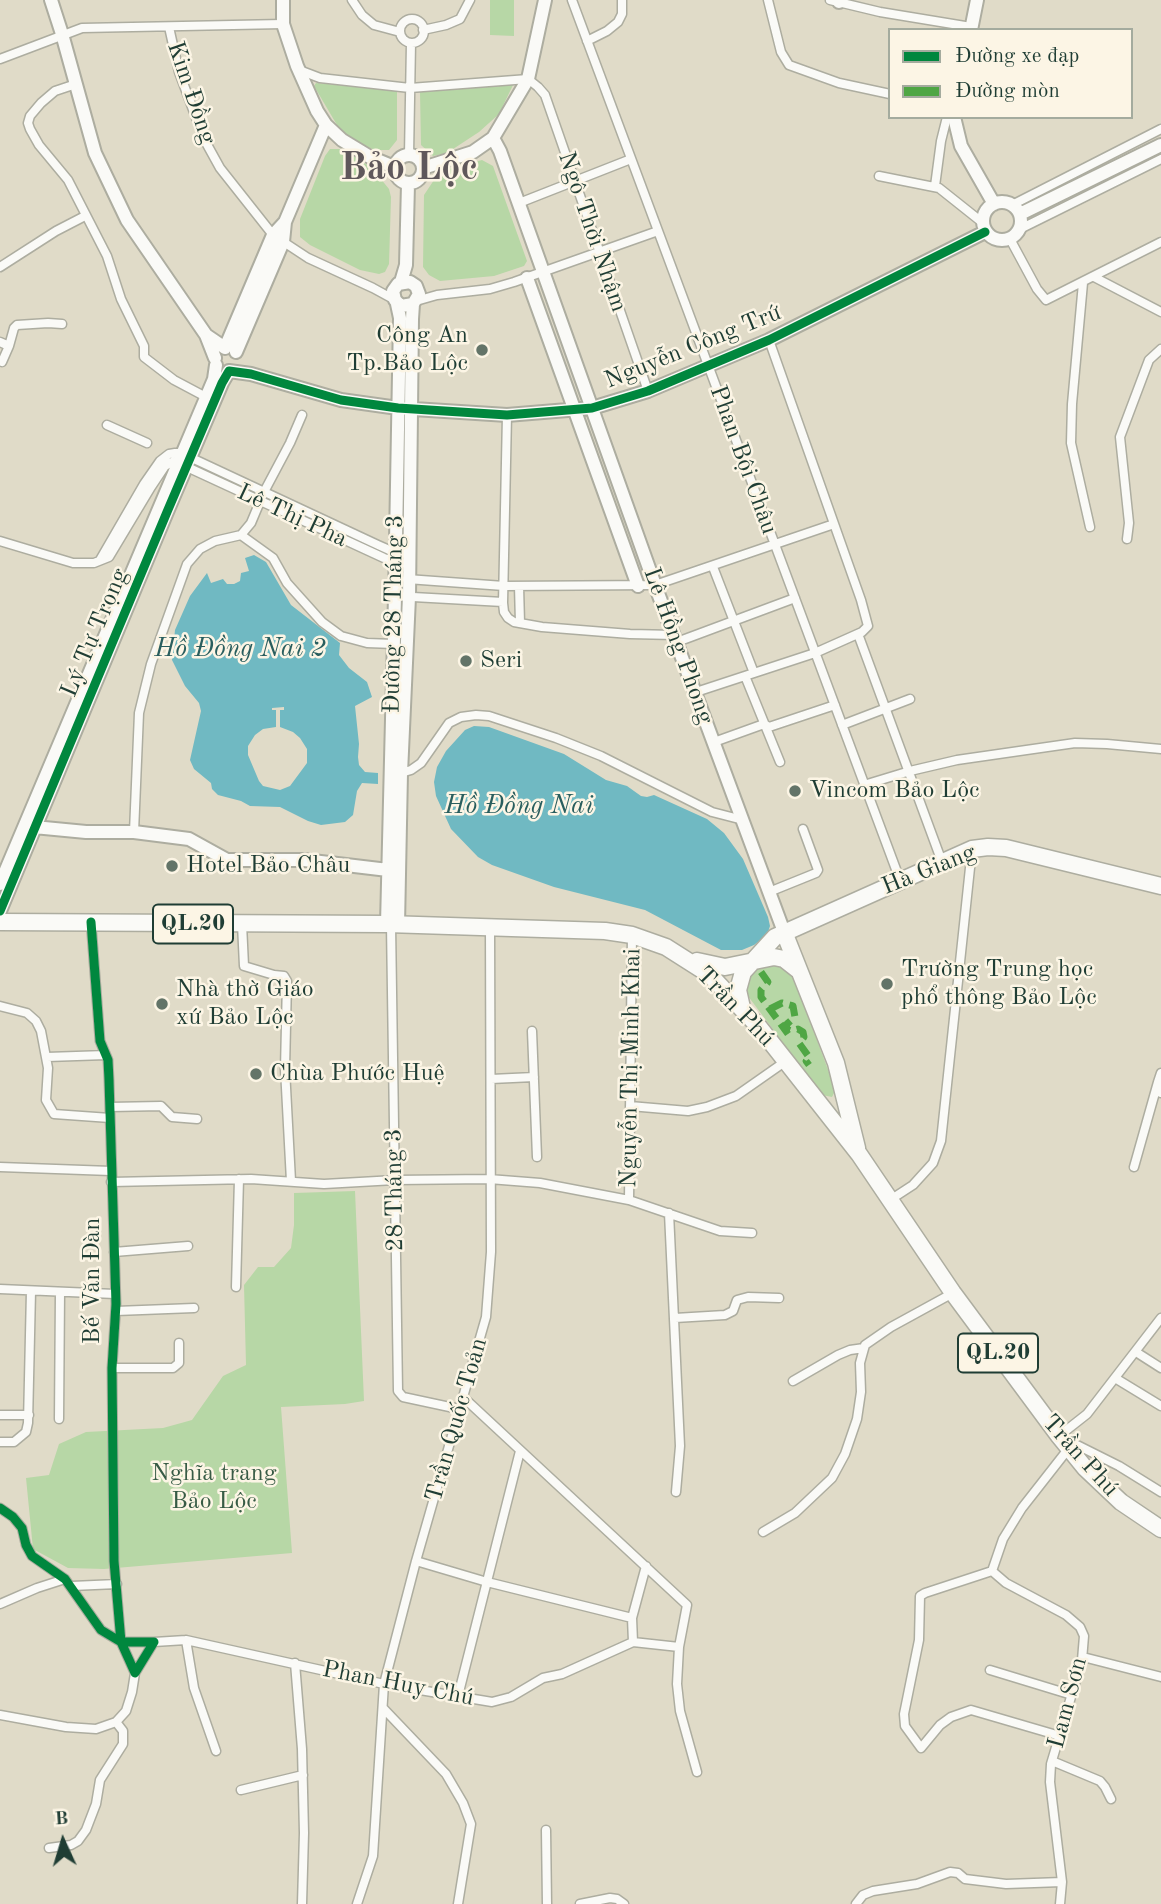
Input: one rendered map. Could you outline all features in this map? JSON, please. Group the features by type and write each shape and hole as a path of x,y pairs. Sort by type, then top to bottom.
{"highway":[{"name":"Hà Giang","path":"742,1009 739,980 753,960 775,937 972,849 1006,848 1161,886"},
{"name":"Trần Phú","path":"0,922 392,925 605,931 632,935 666,947 710,975 786,1061 859,1154 954,1293 1085,1468 1122,1502 1161,1529"},
{"name":"Lê Hồng Phong","path":"784,932 836,1063 859,1154"},
{"name":"QL.20","path":"684,957 725,967 774,957 793,964 799,972"},
{"path":"817,1102 836,1102 842,1091"}],"street":[{"path":"51,0 95,153 127,220 206,335 222,371 229,371 238,363 233,352 326,125"},
{"path":"283,0 283,24 299,70 326,125 342,140 370,157 394,167 399,180 408,184"},
{"path":"352,0 362,15 374,25 400,32"},
{"path":"423,30 460,19 470,0"},
{"path":"423,168 473,152 493,138 528,79 545,0"},
{"name":"Phan Bội Châu","path":"572,0 900,880"},
{"path":"587,41 618,22 622,14 622,0"},
{"path":"768,0 781,52 789,65 839,83 888,94"},
{"path":"971,28 978,0"},
{"path":"836,1 966,28"},
{"path":"409,19 417,20 423,30 421,38 411,43 404,40 400,32 403,23 409,19"},
{"path":"0,59 82,28 283,24"},
{"name":"Kim Đồng","path":"169,27 179,72 204,139 220,168 278,238 308,258 373,288 396,302"},
{"path":"409,155 411,43"},
{"path":"299,70 320,78 410,88 528,79"},
{"name":"Ngô Thời Nhậm","path":"528,79 545,95 648,391"},
{"path":"76,83 55,91 41,103 28,122 39,145 68,180 114,273 121,299 144,346 144,357 166,375 206,397"},
{"path":"935,186 946,119"},
{"path":"954,119 961,146 994,204"},
{"path":"1016,210 1160,137"},
{"name":"Lê Hồng Phong","path":"493,138 784,932"},
{"path":"394,167 400,158 409,155 418,158 423,168 420,178 408,184"},
{"path":"519,203 631,159"},
{"path":"879,176 935,186 948,194 996,240 1010,239 1020,229 1161,159"},
{"path":"408,184 406,283 419,294 415,303"},
{"path":"984,227 987,209 1003,202 1016,210 1020,229"},
{"path":"0,267 85,216"},
{"name":"Nguyễn Công Trứ","path":"229,371 251,374 331,397 404,409 507,415 592,408 648,391 769,340 984,227"},
{"path":"406,283 393,291 396,302 406,307 438,295 490,289 544,273 658,232"},
{"path":"1010,239 1037,289 1046,300 1161,242"},
{"path":"1094,277 1161,312"},
{"name":"Lê Hồng Phong","path":"527,278 638,586"},
{"path":"373,288 406,283 438,295"},
{"path":"1083,283 1071,443 1090,527"},
{"name":"Đường 28 Tháng 3","path":"392,925 388,870 398,684 409,597 402,579 404,409 400,318 396,302"},
{"name":"Đường 28 Tháng 3","path":"404,409 415,303"},
{"path":"2,362 17,325 62,324"},
{"path":"206,335 233,352 251,374"},
{"path":"696,692 815,653 858,634 868,626 769,340"},
{"path":"0,342 9,346"},
{"path":"1127,539 1129,523 1120,437 1149,360 1161,349"},
{"path":"216,362 218,351 233,352"},
{"name":"Lý Tự Trọng","path":"184,460 216,362"},
{"name":"Lý Tự Trọng","path":"0,911 29,825 184,460 229,371"},
{"path":"134,832 139,713 151,664 187,564 200,548 215,541 241,535 251,523 302,415"},
{"path":"507,415 503,601 504,612 508,618 520,623 676,638 795,598"},
{"path":"107,425 147,443"},
{"path":"0,541 73,564 94,563 100,560 126,513 160,461 169,454 184,460"},
{"name":"Lê Thị Pha","path":"184,460 402,559"},
{"path":"402,579 504,586 655,585 834,524"},
{"name":"Lê Thị Pha","path":"241,535 273,558 287,583 321,622 341,636 367,643 394,644"},
{"path":"713,567 733,621 764,724 780,762"},
{"name":"Đường 28 Tháng 3","path":"392,925 401,773 394,644 395,596 402,579"},
{"path":"519,586 520,623"},
{"path":"395,596 503,601"},
{"path":"858,634 942,862"},
{"path":"842,725 910,699"},
{"path":"714,742 764,724 769,727 835,705"},
{"path":"401,773 421,763 449,723 461,717 489,716 590,751 649,778 712,812 743,820"},
{"path":"864,785 957,760 1075,743 1161,749"},
{"path":"29,825 86,832 134,832 189,839 228,860 304,860 388,870"},
{"name":"Lý Tự Trọng","path":"1,877 29,825"},
{"path":"769,892 818,870 803,829"},
{"path":"890,1200 913,1185 933,1163 941,1141 972,849"},
{"name":"Bế Văn Đàn","path":"91,922 100,1041 106,1055 110,1107 116,1294 112,1368 113,1494 121,1642"},
{"path":"242,924 244,966 284,976 287,981 285,1069 291,1181"},
{"name":"28 Tháng 3","path":"392,925 398,1391 403,1396 459,1409"},
{"name":"Trần Quốc Toản","path":"357,1904 373,1856 384,1684 487,1310 491,1252 490,928"},
{"name":"Nguyễn Thị Minh Khai","path":"629,1200 632,935"},
{"path":"0,1006 27,1013 36,1021 47,1058 46,1100 54,1114 110,1118"},
{"path":"532,1031 537,1157"},
{"path":"47,1058 106,1055"},
{"path":"630,1106 688,1111 707,1107 736,1096 786,1061"},
{"path":"491,1079 534,1077"},
{"path":"1159,1077 1161,1093"},
{"path":"1134,1167 1159,1077"},
{"path":"110,1107 162,1106 172,1117 197,1119"},
{"path":"0,1167 111,1171"},
{"path":"236,1287 239,1179"},
{"name":"Nguyễn Thị Minh Khai","path":"111,1182 239,1179 324,1184 489,1179 540,1183 629,1200 720,1231 752,1233"},
{"path":"669,1213 680,1446 676,1492"},
{"path":"114,1252 188,1246"},
{"path":"0,1289 116,1294"},
{"path":"0,1442 14,1442 26,1432 29,1415 31,1291"},
{"path":"59,1419 60,1292"},
{"path":"763,1532 794,1513 832,1478 845,1454 857,1419 861,1392 860,1363 865,1345 891,1327 954,1293"},
{"path":"675,1318 725,1315 733,1311 737,1300 748,1297 779,1298"},
{"path":"116,1311 194,1308"},
{"path":"1059,1736 971,1710 951,1717 940,1725 921,1748 905,1726 904,1714 919,1640 920,1597 992,1571 1003,1539 1064,1442 1161,1318"},
{"path":"112,1368 173,1368 179,1363 179,1343"},
{"path":"793,1381 838,1355 864,1348"},
{"path":"1136,1352 1161,1368"},
{"path":"1115,1378 1161,1406"},
{"path":"463,1397 687,1605 679,1647 677,1684 680,1711 697,1772"},
{"path":"0,1415 29,1415"},
{"path":"1064,1442 1119,1466 1161,1491"},
{"path":"458,1696 520,1451"},
{"path":"0,1507 22,1528 32,1556 69,1582 101,1630 121,1642 135,1673"},
{"path":"416,1561 487,1582 632,1618"},
{"path":"646,1566 632,1618 633,1642 679,1647"},
{"name":"Lam Sơn","path":"992,1571 1006,1583 1066,1615 1080,1628 1084,1636 1083,1657 1052,1761 1050,1782 1062,1882 1059,1904"},
{"path":"0,1604 37,1588 69,1582 117,1584"},
{"path":"186,1640 194,1688 216,1751"},
{"name":"Phan Huy Chú","path":"121,1642 186,1640 384,1684 492,1702 511,1697 543,1678 562,1674 633,1642"},
{"path":"0,1715 66,1727 96,1729 116,1722 126,1711 135,1673 153,1642"},
{"path":"1083,1657 1161,1676"},
{"path":"295,1663 303,1775 302,1904"},
{"path":"989,1670 1072,1695"},
{"path":"383,1708 446,1774 463,1802 471,1824 458,1904"},
{"path":"49,1848 71,1845 78,1841 86,1830 100,1780 123,1744 123,1731 116,1722"},
{"path":"1052,1761 1100,1781 1111,1799"},
{"path":"241,1790 303,1775"},
{"path":"546,1830 547,1904"},
{"path":"860,1902 873,1891 917,1884 950,1872 958,1873 965,1879 1006,1884 1062,1882"},
{"path":"580,1904 610,1898 624,1904"}],"green space":[{"path":"490,0 514,0 514,36 490,35"},
{"path":"316,83 397,90 397,140 389,150 375,150 353,141 337,125 314,86"},
{"path":"513,85 499,114 479,132 447,153 433,156 421,145 420,92"},
{"path":"330,149 348,152 372,168 389,189 389,264 385,272 379,274 360,270 310,245 300,237 300,219"},
{"path":"482,160 493,166 527,261 524,266 494,276 440,281 429,275 423,267 424,195 436,177 448,169"},
{"path":"774,963 790,971 793,976 833,1083 835,1091 832,1097 822,1095 745,992 745,981 754,971 765,964"},
{"name":"Nghĩa trang Bảo Lộc","path":"355,1191 364,1401 281,1407 292,1553 104,1569 68,1568 33,1549 26,1478 49,1475 59,1444 86,1432 163,1428 192,1420 223,1376 246,1365 244,1285 258,1267 274,1267 291,1248 294,1193"}],"water":[{"name":"Hồ Đồng Nai 2","path":"254,555 266,562 291,605 340,643 339,655 349,668 367,682 372,697 355,706 358,757 359,765 365,772 378,773 378,784 362,783 357,791 353,815 345,822 321,825 280,807 250,806 218,795 212,789 211,783 194,769 190,760 201,711 199,703 185,686 172,660 175,630 190,596 207,573 211,583 223,579 227,584 234,584 240,581 241,573 249,571 245,558","holes":["284,707 284,710 280,710 280,727 300,738 307,749 307,763 290,786 280,790 263,786 259,781 248,755 248,746 263,729 276,727 276,710 272,708"]},
{"name":"Hồ Đồng Nai","path":"474,726 489,727 564,754 606,780 627,786 641,796 654,795 707,819 724,833 743,859 768,917 770,926 767,935 742,950 721,950 645,910 554,887 492,865 478,857 451,829 436,796 434,782 437,767 446,751 465,730"}],"marked path":[{"path":"761,972 768,982 761,990 761,997 788,1034"},
{"path":"770,1009 782,1003 793,1006 795,1017 787,1024 786,1029 803,1032 804,1037 799,1043 809,1057 806,1061 809,1065"}],"cycle path":[{"path":"0,911 229,371 251,374 341,400 398,408 507,415 592,408 648,391 769,340 985,232"},
{"path":"0,1508 22,1528 32,1556 65,1579 101,1630 121,1642 154,1642 135,1673 121,1642 114,1561 112,1368 116,1304 109,1080 108,1060 100,1041 91,922"}],"place":[{"name":"Công An Tp.Bảo Lộc","path":"482,350"},
{"name":"Seri","path":"466,661"},
{"name":"Vincom Bảo Lộc","path":"795,791"},
{"name":"Hotel Bảo Châu","path":"172,866"},
{"name":"Trường Trung học phổ thông Bảo Lộc","path":"887,984"},
{"name":"Nhà thờ Giáo xứ Bảo Lộc","path":"162,1004"},
{"name":"Chùa Phước Huệ","path":"256,1074"}],"district":[{"name":"Bảo Lộc","path":"409,169"}]}
